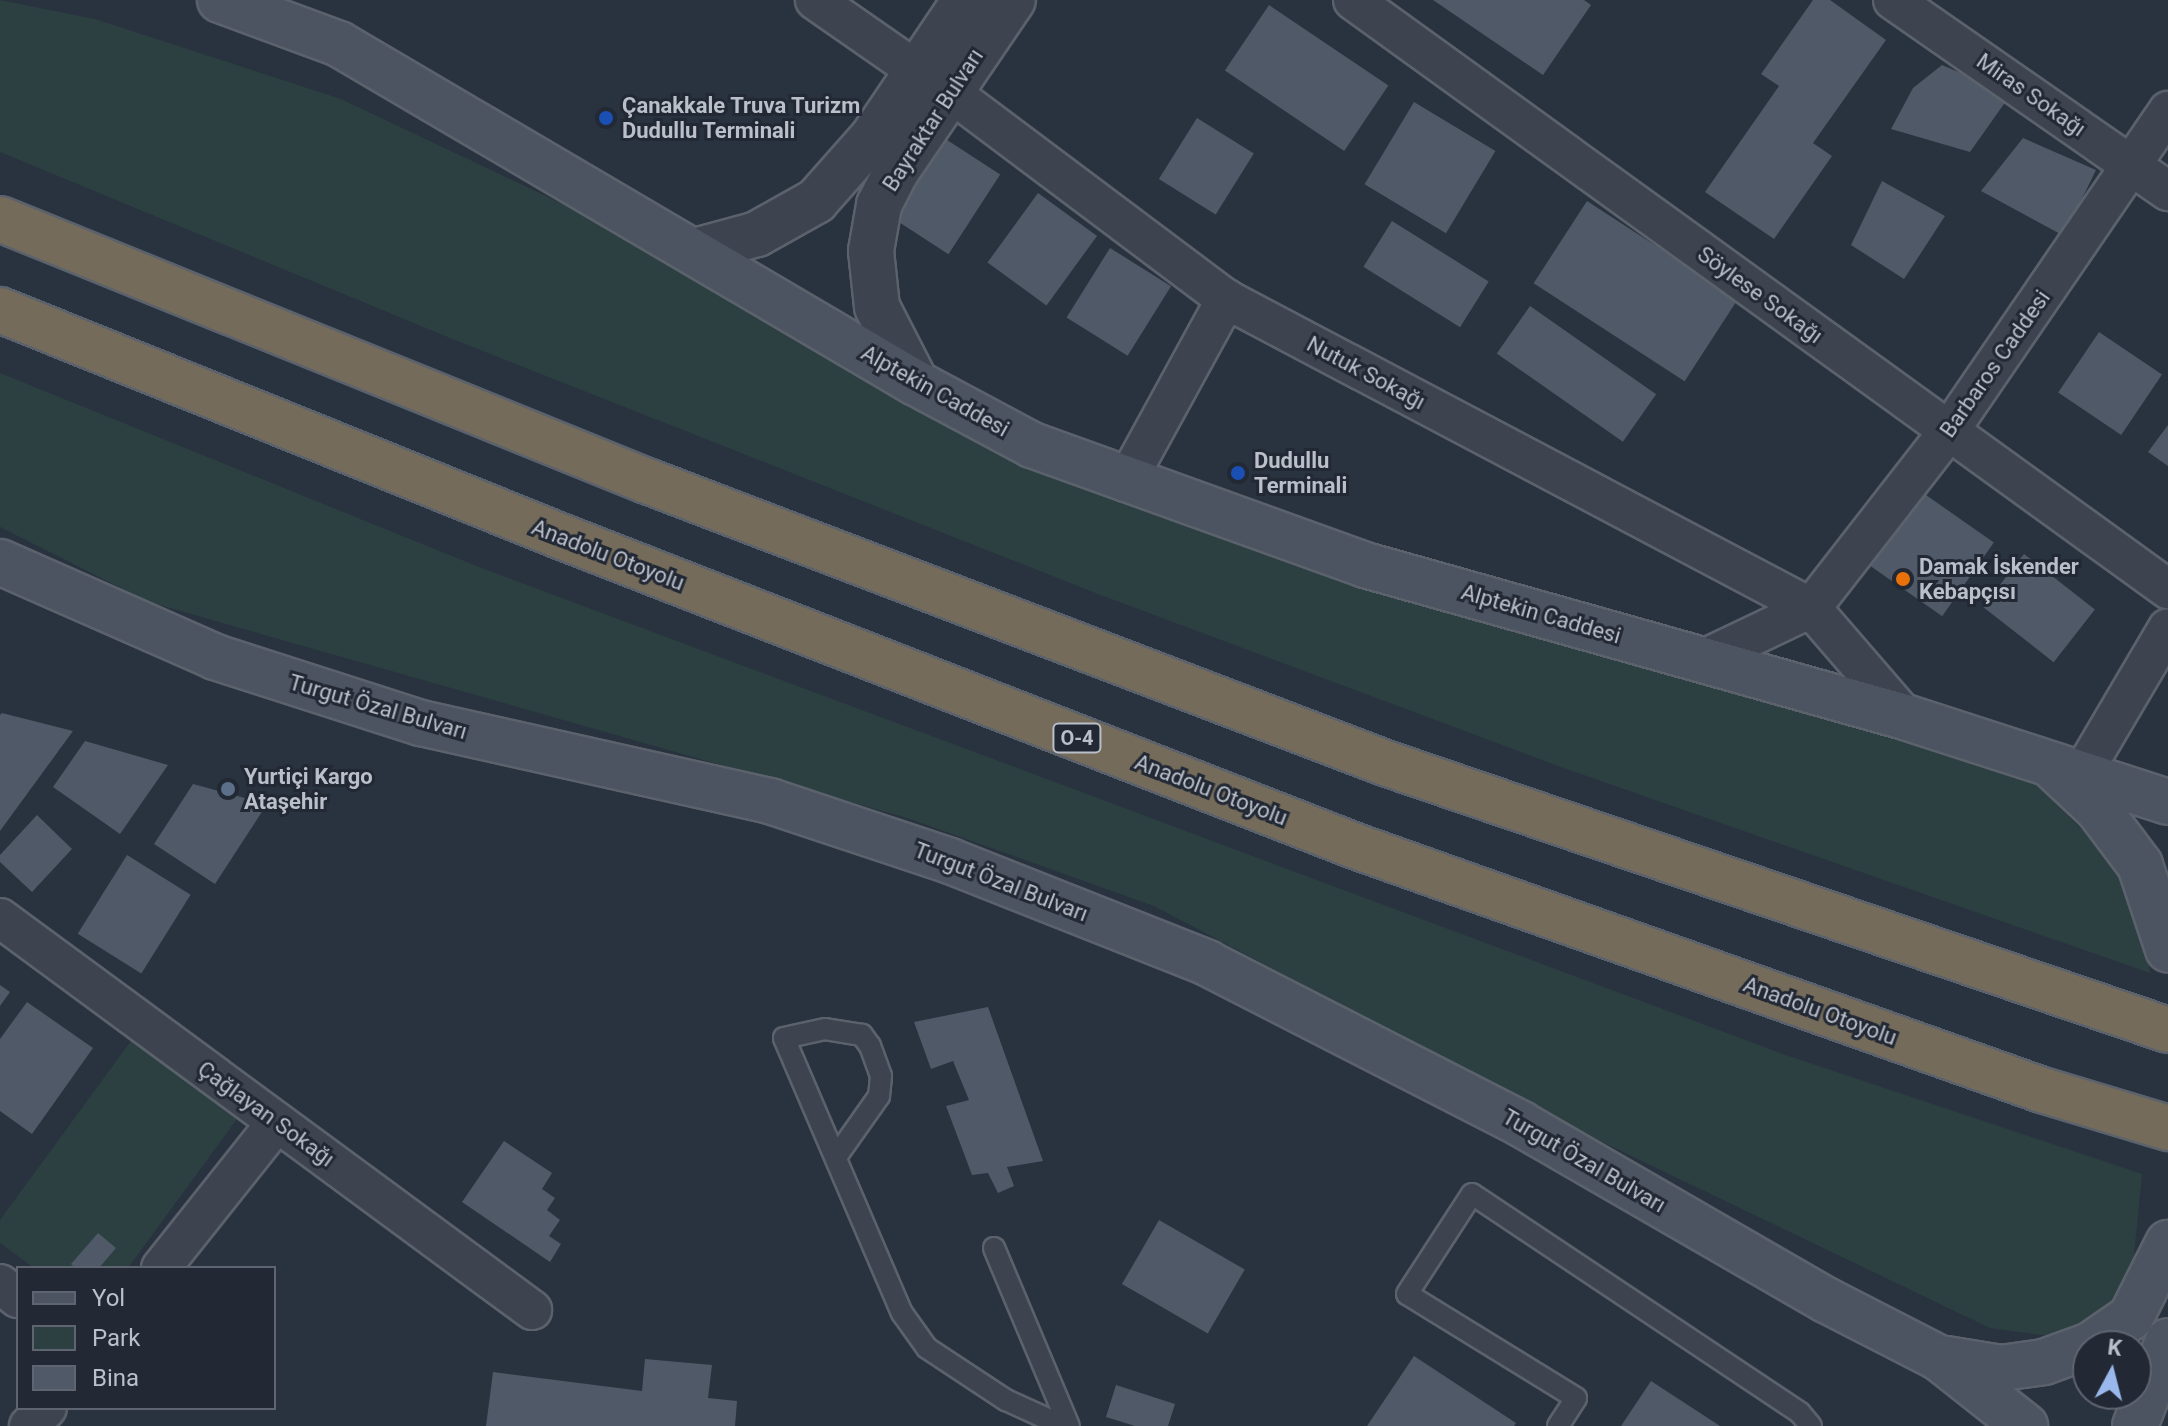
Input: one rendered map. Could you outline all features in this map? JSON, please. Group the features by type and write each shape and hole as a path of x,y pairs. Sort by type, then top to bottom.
{"highway":[{"path":"0,219 662,487 1385,763 2168,1030"},
{"name":"Anadolu Otoyolu","path":"0,310 560,536 1355,846 2042,1090 2168,1128"}],"main road":[{"name":"Alptekin Caddesi","path":"220,0 339,44 916,383 1032,445 1126,482 1365,565 1905,717 2168,802"},
{"name":"Turgut Özal Bulvarı","path":"0,562 215,657 421,723 770,801 950,861 1207,963 1521,1124 1826,1300 1939,1358"},
{"path":"2065,769 2140,865 2168,949"},
{"path":"2112,1330 2131,1317 2168,1243"},
{"path":"2135,1426 2168,1341"},
{"path":"1939,1358 2001,1368 2044,1362 2072,1352"},
{"path":"1939,1358 2025,1426"}],"street":[{"name":"Nutuk Sokağı","path":"815,0 934,82 1226,299 1811,608"},
{"name":"Bayraktar Bulvarı","path":"916,383 877,307 871,251 879,205 934,82 965,0"},
{"name":"Bayraktar Bulvarı","path":"695,251 757,234 816,201 1013,0"},
{"name":"Söylese Sokağı","path":"1353,0 2168,589"},
{"name":"Miras Sokağı","path":"1893,0 2168,191"},
{"name":"Barbaros Caddesi","path":"1811,608 1949,431 2168,111"},
{"path":"1126,482 1226,299"},
{"path":"1702,660 1811,608 1905,717"},
{"path":"2065,769 2168,628"},
{"name":"Çağlayan Sokağı","path":"0,918 532,1310"},
{"path":"163,1266 277,1122"},
{"path":"0,1284 16,1296"},
{"path":"29,1426 45,1410"}],"lane":[{"path":"836,1157 879,1096 881,1076 870,1046 862,1035 825,1029 784,1038 902,1313 927,1348 1006,1400 1066,1426"},
{"path":"1558,1426 1576,1398 1407,1294 1472,1194 1800,1413 1811,1426"},
{"path":"994,1248 1066,1426"}],"green space":[{"path":"0,0 95,19 341,99 586,215 862,375 1159,517 1583,650 2029,778 2111,857 2144,929 2150,973 1558,766 1098,594 450,338 0,152"},
{"path":"0,373 479,567 1783,1054 2142,1174 2131,1287 2087,1330 2072,1330 2072,1339 1990,1328 1598,1140 1154,906 907,818 149,602 0,527"},
{"path":"133,1038 240,1115 129,1266 31,1266 0,1243 0,1220"}],"building":[{"path":"1433,0 1584,0 1591,5 1543,75"},
{"path":"1813,0 1830,0 1886,40 1813,143 1832,156 1774,239 1705,192 1779,86 1761,74"},
{"path":"1269,5 1388,86 1344,151 1225,70"},
{"path":"1942,65 2011,94 1970,152 1891,129 1913,88"},
{"path":"1414,102 1495,151 1446,233 1365,184"},
{"path":"1197,118 1254,154 1216,215 1159,179"},
{"path":"944,138 1000,174 948,254 892,218"},
{"path":"2023,138 2096,170 2064,236 1981,191"},
{"path":"1882,181 1945,216 1904,279 1851,245"},
{"path":"1038,193 1097,236 1047,305 987,263"},
{"path":"1587,201 1738,299 1685,381 1534,283"},
{"path":"1392,221 1489,281 1460,327 1363,267"},
{"path":"1110,248 1171,286 1128,356 1067,318"},
{"path":"1530,306 1656,394 1623,442 1497,354"},
{"path":"2099,332 2162,374 2121,435 2058,393"},
{"path":"2168,425 2168,466 2148,452"},
{"path":"1916,488 1994,542 1942,616 1864,562"},
{"path":"2024,554 2095,609 2054,662 1983,607"},
{"path":"0,715 73,731 0,831"},
{"path":"85,741 168,765 120,834 53,787"},
{"path":"193,784 267,804 215,884 154,844"},
{"path":"37,815 72,849 32,892 0,862 0,855"},
{"path":"127,855 191,895 141,974 78,934"},
{"path":"0,985 10,992 0,1006"},
{"path":"27,1002 93,1048 32,1134 0,1111 0,1039"},
{"path":"988,1007 1043,1161 1007,1167 1014,1186 998,1193 988,1173 972,1175 946,1106 969,1100 953,1061 931,1069 914,1022"},
{"path":"504,1141 552,1173 542,1189 555,1198 547,1210 560,1220 549,1236 561,1244 550,1262 462,1202"},
{"path":"1159,1220 1245,1270 1208,1334 1122,1284"},
{"path":"98,1233 116,1248 101,1266 71,1264"},
{"path":"1414,1356 1516,1423 1514,1426 1367,1426"},
{"path":"645,1359 712,1365 708,1398 737,1401 735,1426 486,1426 493,1372 642,1391"},
{"path":"1651,1381 1720,1426 1621,1426"},
{"path":"1116,1385 1175,1404 1168,1426 1135,1426 1106,1417"}],"place":[{"name":"Çanakkale Truva Turizm Dudullu Terminali","path":"606,118"},
{"name":"Dudullu Terminali","path":"1238,473"},
{"name":"Damak İskender Kebapçısı","path":"1903,579"},
{"name":"Yurtiçi Kargo Ataşehir","path":"228,789"}]}
